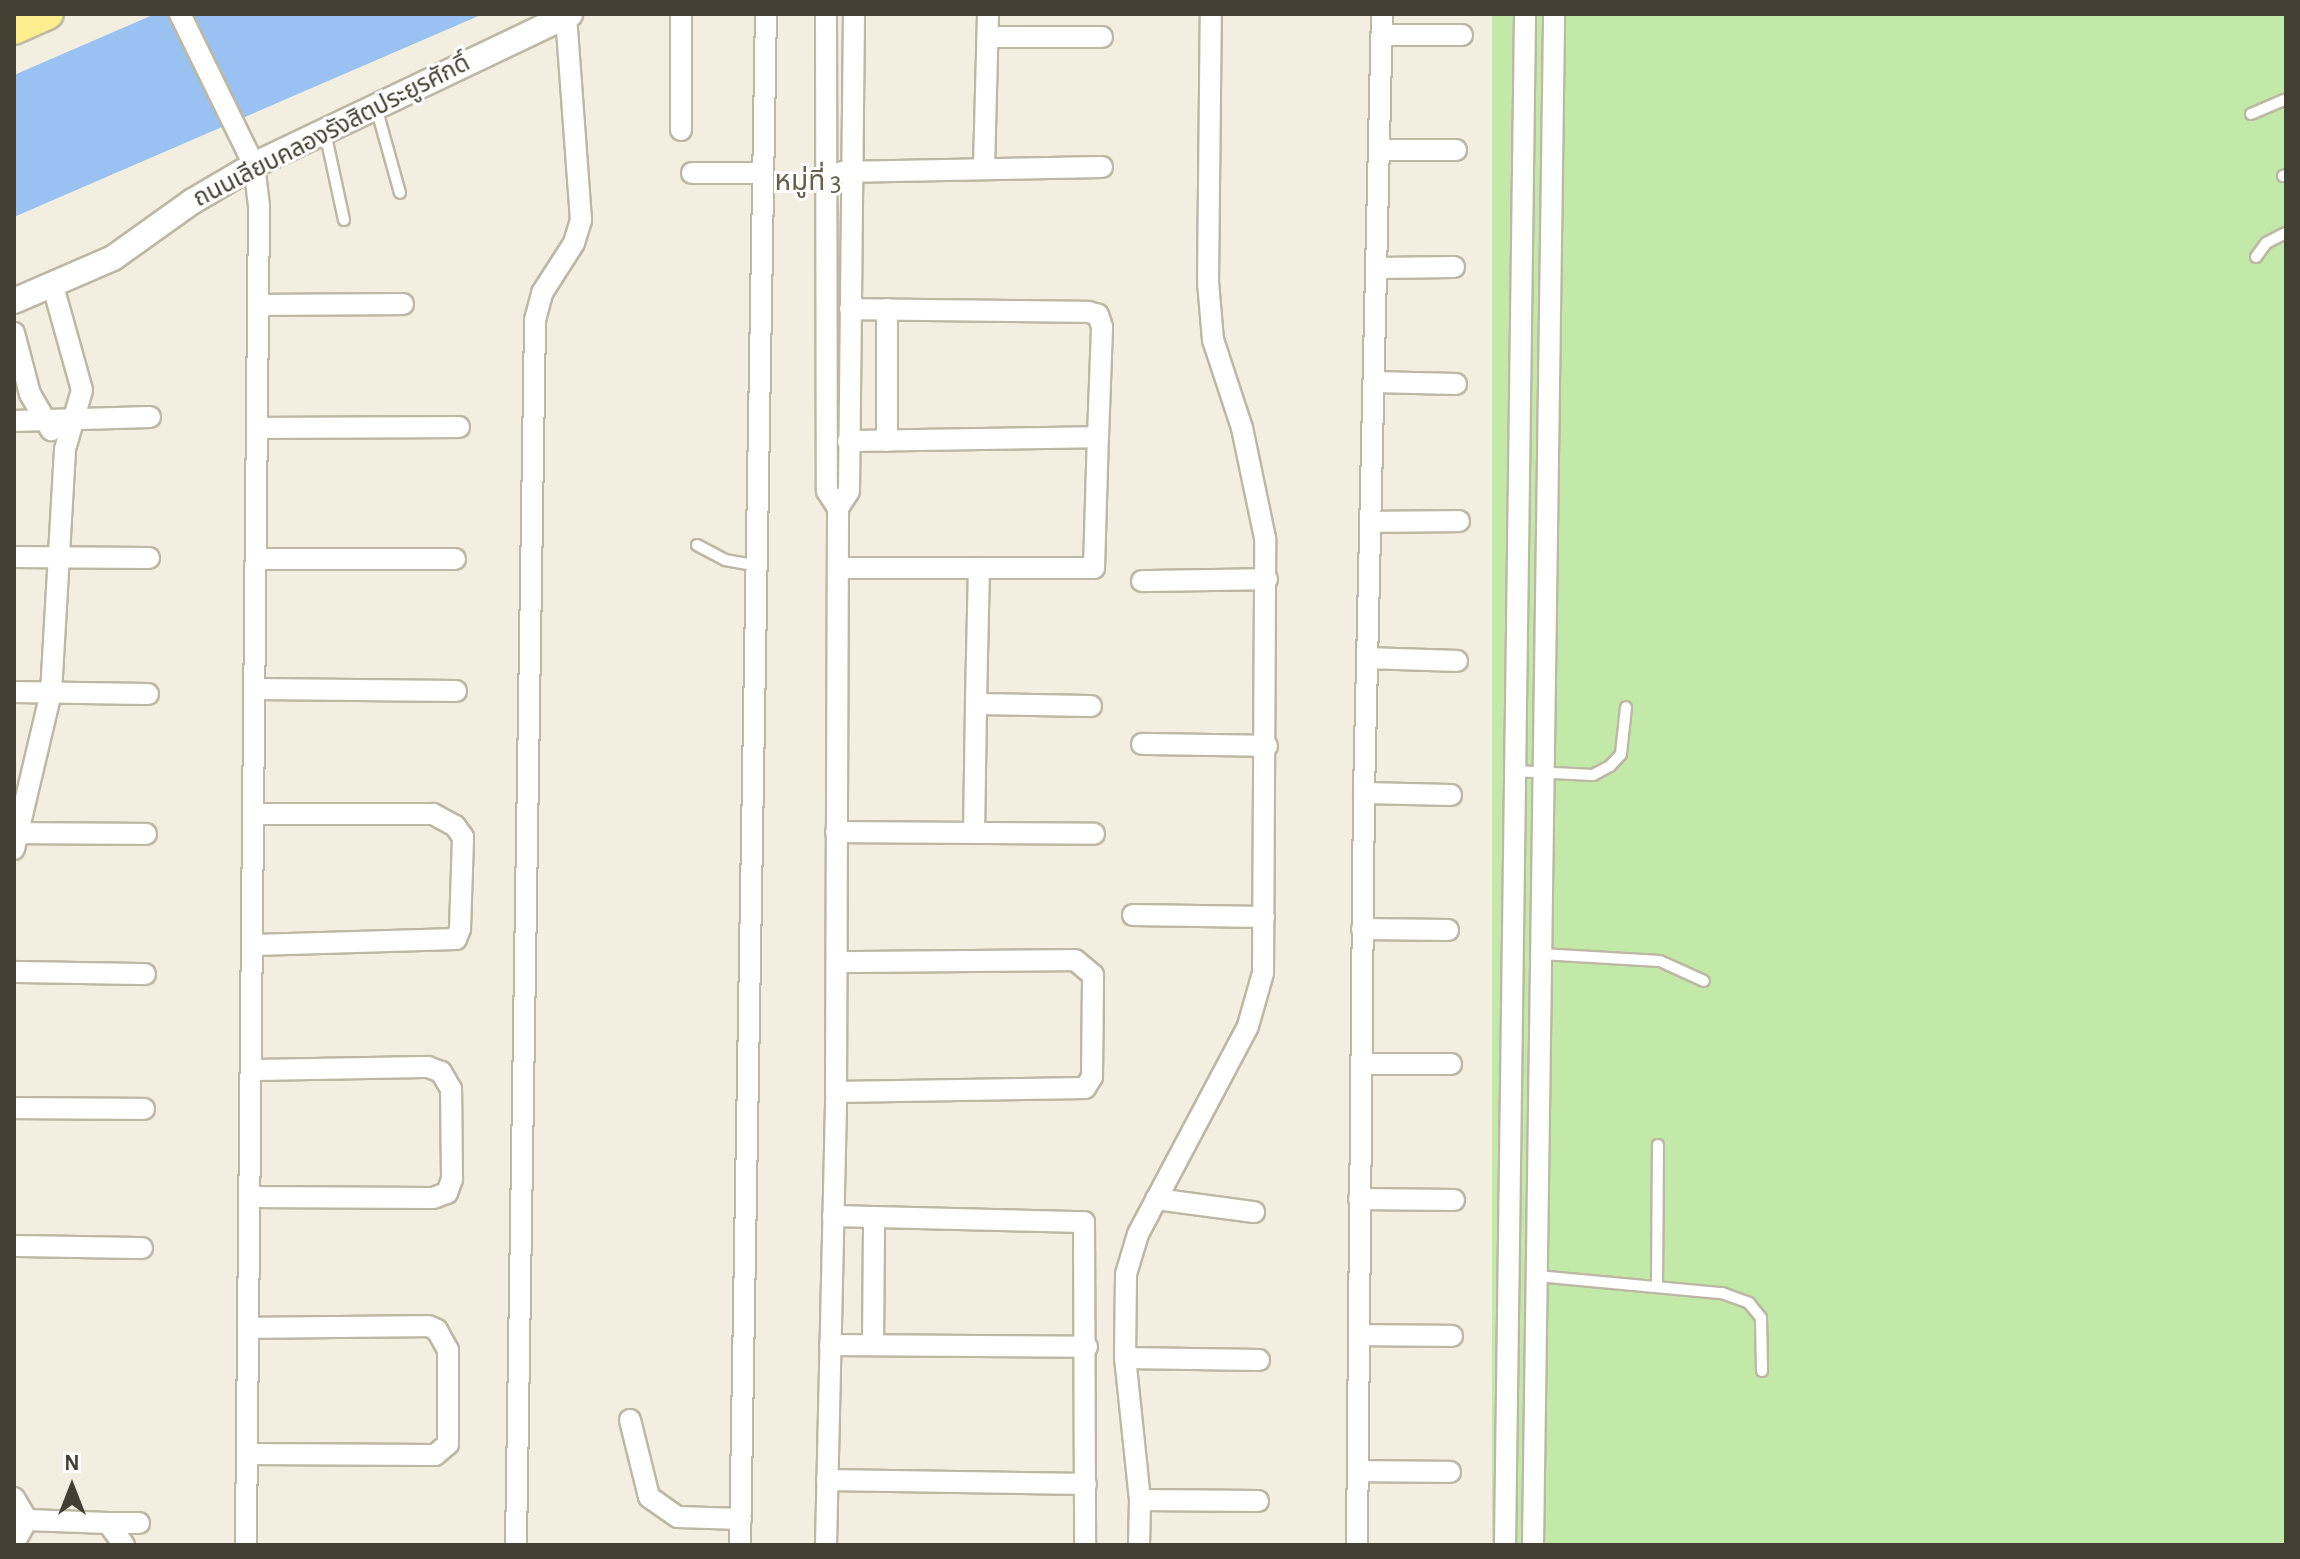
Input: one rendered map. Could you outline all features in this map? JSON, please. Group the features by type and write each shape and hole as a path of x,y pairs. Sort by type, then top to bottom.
{"main road":[{"path":"14,29 48,14"}],"street":[{"path":"180,14 254,165 259,305 258,689 246,1545"},
{"path":"681,14 681,130"},
{"path":"740,1545 754,565 766,14"},
{"path":"826,14 827,491 838,508 836,1092 826,1545"},
{"path":"838,508 849,491 854,14"},
{"path":"984,168 988,14"},
{"path":"1139,1545 1140,1500 1125,1358 1126,1274 1138,1234 1248,1026 1263,973 1267,579 1263,506 1213,340 1208,282 1211,14"},
{"path":"1505,1545 1525,14"},
{"path":"1533,1545 1554,14"},
{"path":"516,1545 535,320 542,293 574,243 581,220 568,15"},
{"name":"ถนนเลียบคลองรังสิตประยูรศักดิ์","path":"14,301 113,258 254,165 568,15"},
{"path":"1357,1545 1364,793 1382,24 1462,35"},
{"path":"988,37 1102,37"},
{"path":"1379,150 1456,150"},
{"path":"826,172 1102,167"},
{"path":"692,173 763,173"},
{"path":"1378,268 1454,267"},
{"path":"53,286 82,390 77,419 65,449 51,693 15,838 146,834"},
{"path":"259,305 403,304"},
{"path":"838,568 1094,568 1098,315 850,309"},
{"path":"887,309 887,441"},
{"path":"14,333 44,420 65,449"},
{"path":"1519,362 1547,363"},
{"path":"1374,382 1456,384"},
{"path":"14,421 150,417"},
{"path":"258,428 459,427"},
{"path":"848,441 1098,437"},
{"path":"1370,522 1459,521"},
{"path":"14,557 149,558"},
{"path":"258,559 455,559"},
{"path":"974,833 979,568"},
{"path":"1142,581 1267,579"},
{"path":"1368,658 1457,661"},
{"path":"258,689 456,691"},
{"path":"14,692 148,694"},
{"path":"976,704 1091,706"},
{"path":"1142,744 1267,746"},
{"path":"1364,793 1451,795"},
{"path":"255,945 456,939 460,929 463,837 455,826 433,814 256,814"},
{"path":"836,832 1094,834"},
{"path":"1133,915 1264,917"},
{"path":"1362,929 1448,930"},
{"path":"836,1092 1085,1088 1092,1077 1093,975 1075,960 837,962"},
{"path":"14,972 145,974"},
{"path":"1361,1064 1451,1064"},
{"path":"250,1197 433,1198 447,1193 452,1179 451,1089 441,1072 428,1067 252,1070"},
{"path":"14,1108 144,1109"},
{"path":"1509,1187 1538,1188"},
{"path":"1156,1199 1254,1212"},
{"path":"1359,1199 1454,1200"},
{"path":"833,1216 1084,1222 1087,1347 1085,1545"},
{"path":"873,1345 874,1218"},
{"path":"14,1246 142,1248"},
{"path":"247,1454 435,1455 448,1444 448,1350 437,1330 428,1326 248,1328"},
{"path":"1359,1335 1452,1336"},
{"path":"830,1345 1087,1347"},
{"path":"1125,1358 1259,1360"},
{"path":"630,1420 649,1497 678,1517 741,1519"},
{"path":"1358,1471 1450,1472"},
{"path":"827,1480 1086,1484"},
{"path":"14,1498 27,1520"},
{"path":"1140,1500 1258,1501"},
{"path":"27,1520 139,1523"},
{"path":"14,1543 27,1520"},
{"path":"108,1523 124,1545"}],"lane":[{"path":"2251,114 2286,99"},
{"path":"376,107 400,193"},
{"path":"325,131 344,220"},
{"path":"2256,257 2266,243 2286,233"},
{"path":"697,545 725,560 754,565"},
{"path":"1514,771 1593,775 1610,766 1621,754 1626,707"},
{"path":"1541,954 1660,961 1704,981"},
{"path":"1657,1286 1658,1145"},
{"path":"1537,1276 1722,1293 1749,1303 1761,1318 1762,1371"}],"green space":[{"path":"1492,14 2286,14 2286,1545 1492,1545"}],"water":[{"path":"155,14 483,14 14,217 14,75"}],"district":[{"name":"หมู่ที่ 3","path":"808,182"}]}
